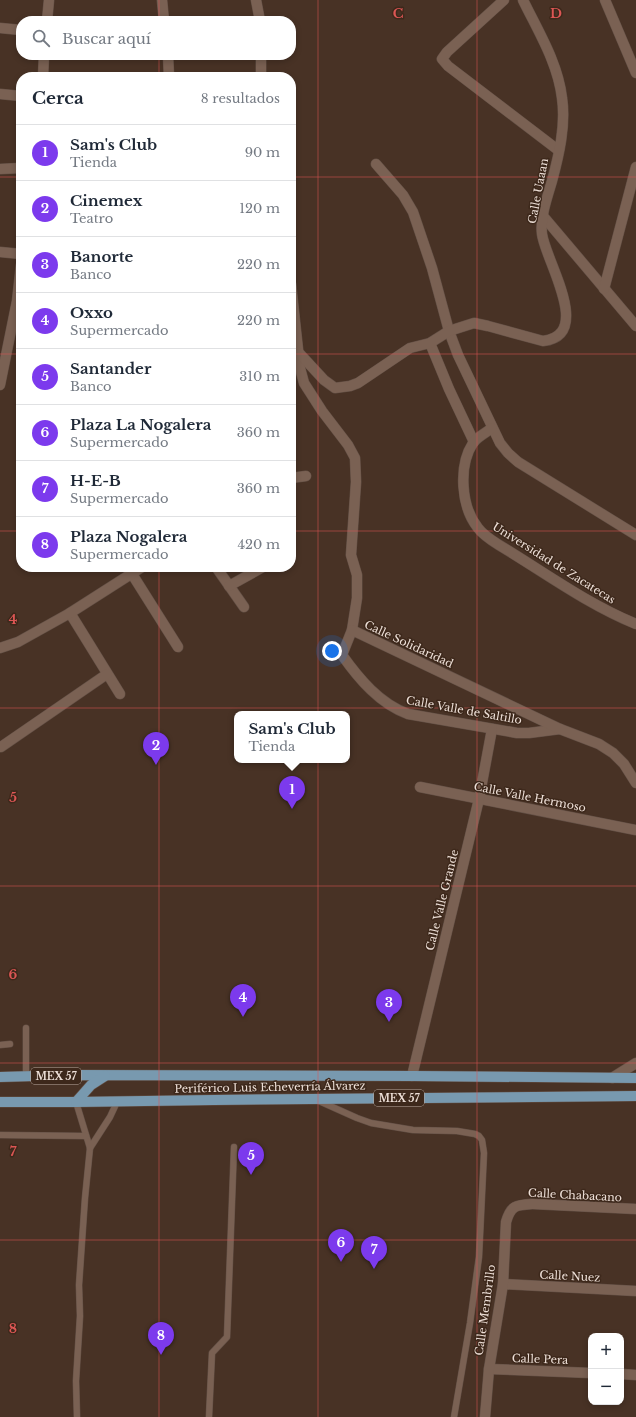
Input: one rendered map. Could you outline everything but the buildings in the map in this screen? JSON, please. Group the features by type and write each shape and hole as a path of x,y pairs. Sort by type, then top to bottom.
{"main road":[{"path":"76,1102 91,1085 106,1076"},
{"name":"Periférico Luis Echeverría Álvarez","path":"0,1077 412,1076 636,1078"},
{"name":"Periférico Luis Echeverría Álvarez","path":"0,1102 636,1096"}],"street":[{"path":"47,16 49,0"},
{"path":"162,0 164,16"},
{"path":"256,0 259,16"},
{"path":"504,0 447,52 442,59 448,66 558,150"},
{"name":"Calle Uaaan","path":"299,353 324,380 335,388 350,386 358,383 410,348 430,343 449,331 474,323 543,341 559,336 565,324 565,305 559,281 545,246 542,225 564,115 560,83 555,66 523,0"},
{"path":"605,0 636,73"},
{"path":"0,28 16,30"},
{"path":"43,72 44,60"},
{"path":"168,60 169,72"},
{"path":"261,60 261,72"},
{"path":"0,94 16,96"},
{"path":"376,164 393,181 403,195 412,212 432,268 449,331 458,355 500,443 518,462 636,535"},
{"path":"604,289 636,167"},
{"path":"0,168 16,168"},
{"path":"543,216 636,326"},
{"path":"0,252 16,254"},
{"path":"0,385 16,312"},
{"name":"Calle Solidaridad","path":"296,331 300,368 304,383 322,411 348,445 355,458 356,469 351,555 357,575 357,598 352,630 560,729"},
{"path":"0,333 11,332"},
{"path":"430,343 449,389 474,442 492,428"},
{"name":"Universidad de Zacatecas","path":"474,442 469,452 464,469 463,488 465,503 470,516 478,528 499,545 584,598 622,619 636,624"},
{"path":"296,477 306,476"},
{"path":"0,648 18,642 70,613 135,572"},
{"path":"219,572 244,607"},
{"path":"229,586 254,572"},
{"path":"132,574 178,647"},
{"path":"70,613 120,694"},
{"name":"Calle Valle de Saltillo","path":"352,630 342,655 373,692 395,709 408,714 517,733 560,729 599,744 613,753 624,764 636,783"},
{"path":"1,746 107,674"},
{"name":"Calle Valle Grande","path":"412,1076 479,799 492,729"},
{"name":"Calle Valle Hermoso","path":"420,787 636,830"},
{"path":"612,1078 636,1063"},
{"name":"Calle Chabacano","path":"512,1207 521,1204 533,1204 636,1209"},
{"name":"Calle Membrillo","path":"484,1417 489,1369 503,1284 506,1222 508,1213 512,1207"},
{"name":"Calle Nuez","path":"503,1284 636,1291"},
{"name":"Calle Pera","path":"489,1369 588,1373"},
{"path":"624,1374 636,1375"}],"lane":[{"path":"26,1028 26,1076"},
{"path":"0,1045 10,1044"},
{"path":"314,1099 371,1123 414,1130 468,1132 479,1136 482,1140 484,1153 479,1257 470,1323 454,1417"},
{"path":"76,1102 90,1148 79,1285 80,1316 76,1381 77,1417"},
{"path":"90,1148 117,1102"},
{"path":"0,1135 86,1136"},
{"path":"209,1417 212,1353 227,1337 234,1147"}],"place":[{"name":"Cinemex","path":"156,765"},
{"name":"Sam's Club","path":"292,809"},
{"name":"Oxxo","path":"243,1017"},
{"name":"Banorte","path":"389,1022"},
{"name":"Santander","path":"251,1175"},
{"name":"Plaza La Nogalera","path":"341,1262"},
{"name":"H-E-B","path":"374,1269"},
{"name":"Plaza Nogalera","path":"161,1355"}]}
